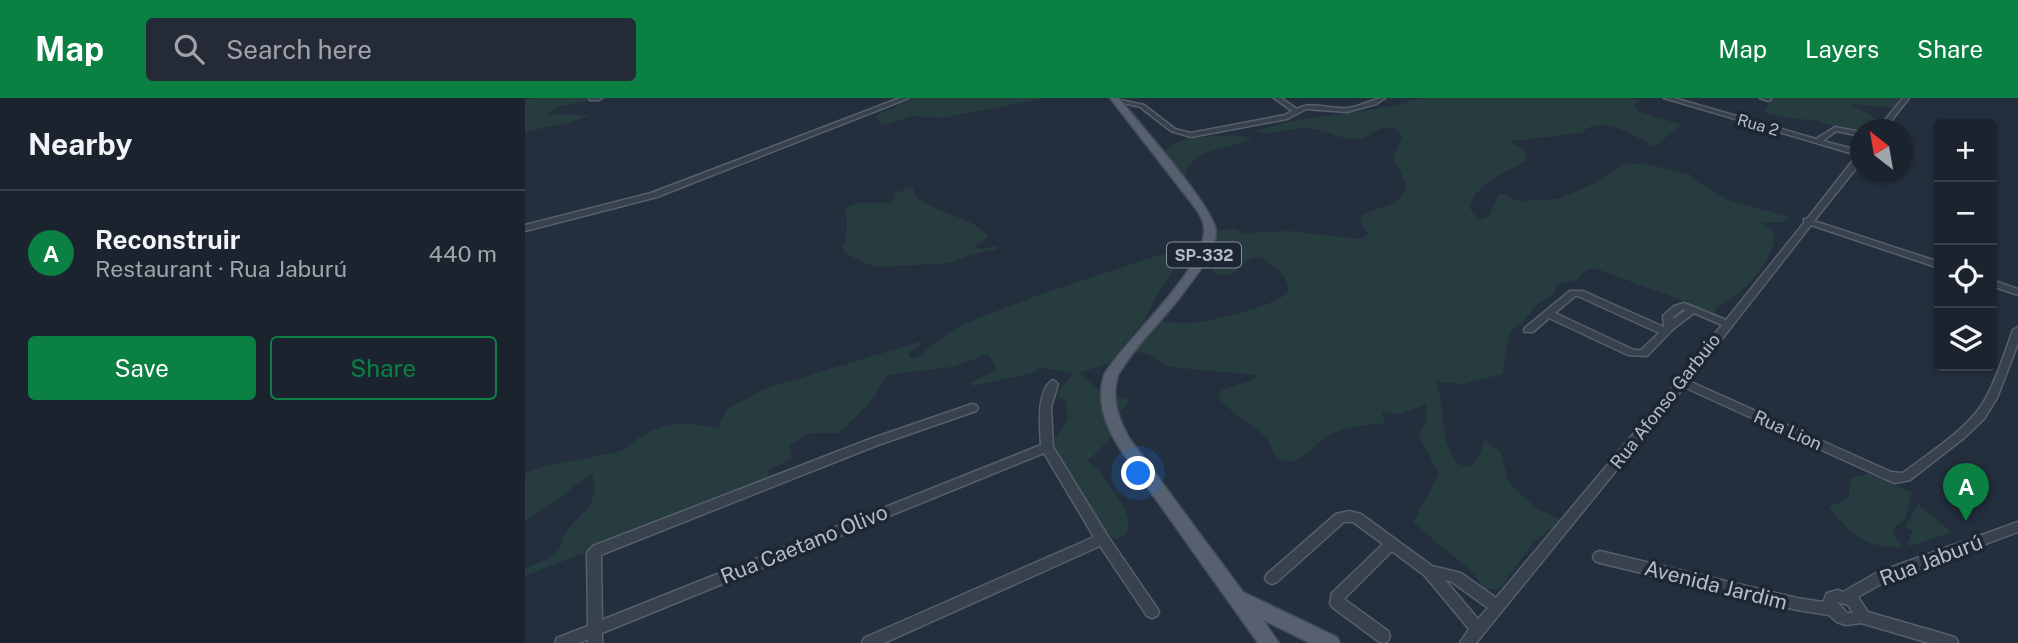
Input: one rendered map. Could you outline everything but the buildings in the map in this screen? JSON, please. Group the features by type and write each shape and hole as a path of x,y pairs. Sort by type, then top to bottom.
{"main road":[{"name":"SP-332","path":"1114,98 1197,203 1210,230 1208,246 1196,267 1113,373 1108,403 1113,423 1123,442 1269,643"},
{"name":"SP-332","path":"1234,597 1330,643"}],"street":[{"path":"525,228 654,195 906,98"},
{"path":"1114,98 1142,106 1173,130 1191,135 1287,117 1308,107 1347,110 1374,103 1382,98"},
{"path":"1277,98 1296,111"},
{"name":"Rua 2","path":"1667,98 1850,152"},
{"path":"1889,119 1906,98"},
{"path":"1818,142 1832,130 1850,134"},
{"name":"Rua Afonso Garbuio","path":"1467,643 1642,433 1807,221 1850,160"},
{"path":"1807,221 1934,263"},
{"path":"1997,285 2018,292"},
{"path":"1529,330 1573,293 1580,293 1668,329"},
{"path":"1549,314 1632,353 1648,352 1668,329 1693,309 1726,323"},
{"name":"Rua Lion","path":"1680,381 1895,478 1906,477 1980,416 1992,398 2018,330"},
{"path":"1053,384 1045,407 1047,447 1102,539 1152,612"},
{"path":"594,637 594,553 874,442 972,408"},
{"name":"Rua Caetano Olivo","path":"562,643 594,637 1047,447"},
{"path":"1272,578 1340,518 1349,516 1429,571 1478,629"},
{"name":"Rua Jaburú","path":"1832,609 1832,597 1846,597 1883,576 2018,527"},
{"path":"869,643 1102,539"},
{"path":"1383,636 1346,611 1337,603 1337,597 1391,544"},
{"name":"Avenida Jardim","path":"1600,557 1797,604 1832,609 1847,620 1860,617"},
{"path":"1429,571 1456,577 1497,607"},
{"path":"1846,597 1858,606 1860,617 1951,643"}],"green space":[{"path":"606,98 559,106 547,114 590,115 525,132 525,100"},
{"path":"916,98 1045,98 942,118 912,116 888,124 881,123 874,116"},
{"path":"1423,98 1631,98 1642,100 1634,104 1637,111 1682,125 1653,147 1618,128 1598,125 1589,127 1582,133 1512,141 1511,144 1523,148 1527,160 1493,179 1478,191 1470,208 1474,215 1481,219 1489,216 1499,194 1506,194 1517,201 1558,199 1593,184 1623,165 1643,163 1691,175 1697,182 1729,200 1789,217 1784,222 1760,222 1774,233 1769,255 1745,287 1716,308 1715,316 1708,316 1684,301 1594,268 1585,271 1577,280 1557,284 1553,295 1537,304 1524,321 1510,331 1502,374 1464,384 1436,382 1445,438 1455,462 1466,467 1474,463 1485,439 1501,453 1509,483 1536,508 1559,519 1560,524 1531,546 1498,590 1485,589 1472,572 1413,522 1439,474 1418,434 1426,423 1426,404 1399,414 1382,412 1385,423 1338,431 1323,439 1300,458 1294,461 1282,460 1275,456 1264,436 1218,398 1222,390 1253,380 1256,375 1169,367 1149,355 1137,352 1134,347 1157,322 1190,323 1227,316 1271,302 1289,292 1283,276 1260,257 1248,260 1229,275 1215,274 1210,251 1219,230 1235,229 1243,233 1289,231 1361,239 1368,234 1360,220 1361,216 1395,202 1404,191 1406,183 1393,158 1402,136 1394,128 1382,128 1359,139 1310,128 1268,133 1255,131 1293,121 1388,107"},
{"path":"1772,98 1904,98 1895,108 1851,104 1876,119 1850,119 1850,130 1816,120 1792,119 1764,112"},
{"path":"1232,135 1252,138 1213,150 1195,159 1185,175 1179,179 1170,170 1164,152 1170,146 1186,139"},
{"path":"908,187 913,188 914,195 922,202 972,224 989,237 974,247 983,249 996,246 998,249 972,254 950,263 880,267 866,264 844,252 842,248 847,234 846,207 858,203 889,203 895,197 894,190 901,192"},
{"path":"1187,246 1145,319 1110,363 1079,373 1101,392 1130,400 1120,413 1124,425 1087,461 1101,471 1125,510 1128,526 1125,535 1117,539 1104,532 1084,511 1051,444 1068,419 1065,400 1057,396 1059,389 1074,374 1041,367 1033,373 973,386 970,383 998,370 988,354 952,367 886,375 872,400 845,427 838,433 810,433 789,446 792,459 769,470 768,477 746,486 697,516 615,546 573,557 525,576 525,568 555,553 564,535 587,509 594,495 594,485 592,474 525,522 525,473 620,451 662,427 689,424 718,428 726,410 764,389 919,342 921,345 908,354 910,358 916,358 948,333 966,323 1041,294"},
{"path":"1868,474 1912,492 1905,519 1894,528 1893,535 1904,547 1869,543 1852,532 1829,507 1849,498 1850,478"},
{"path":"1918,504 1951,532 1911,546 1907,544 1913,531 1905,527"}],"place":[{"name":"Reconstruir","path":"1966,521"}]}
